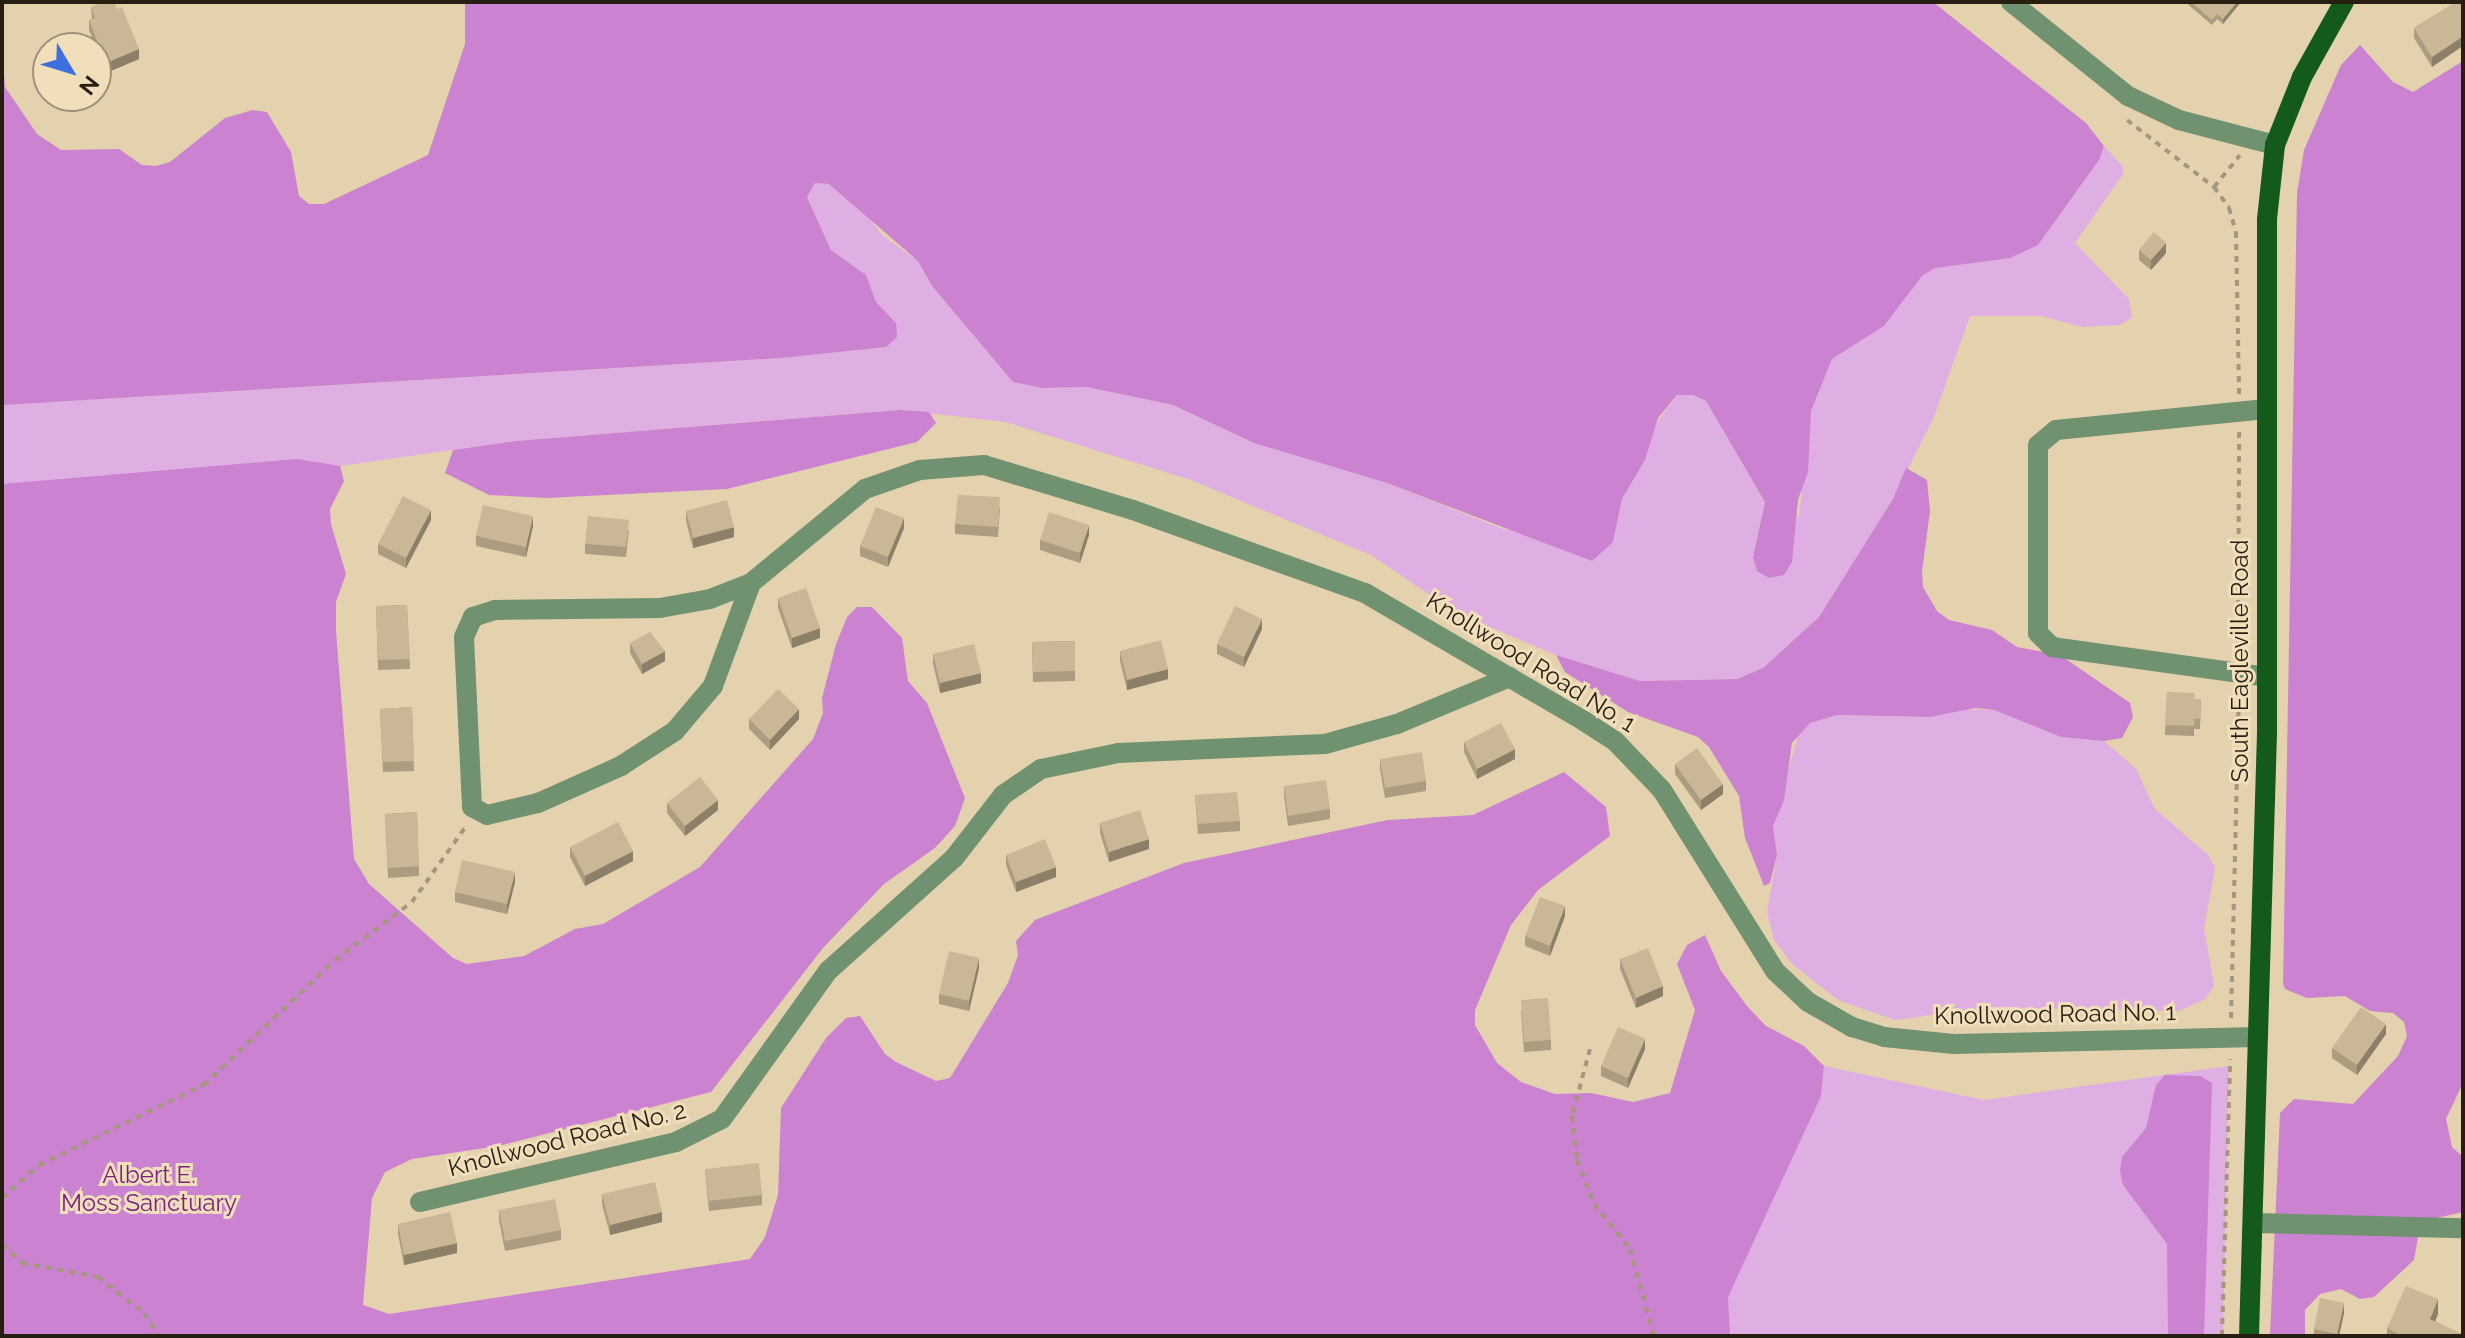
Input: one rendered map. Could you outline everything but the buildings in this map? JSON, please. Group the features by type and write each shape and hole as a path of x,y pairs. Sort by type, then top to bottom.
{"main road":[{"name":"South Eagleville Road","path":"2249,1336 2267,677 2267,219 2275,145 2302,77 2344,2"}],"street":[{"path":"2011,2 2128,96 2179,120 2275,145"},
{"path":"2266,409 2056,430 2038,445 2038,633 2052,647 2267,677"},
{"name":"Knollwood Road No. 1","path":"476,812 469,797 464,637 473,617 495,610 660,608 751,583 865,489 920,470 984,465 1118,505 1365,593 1615,741 1642,766 1703,849 1775,971 1808,1002 1838,1021 1884,1037 1954,1044 2258,1037"},
{"path":"476,812 521,810 556,796 621,766 675,731 713,686 751,583"},
{"name":"Knollwood Road No. 2","path":"420,1202 676,1142 722,1119 828,971 943,868 1003,795 1041,769 1118,753 1325,744 1397,724 1510,677"},
{"path":"2253,1223 2463,1228"}],"path":[{"path":"2117,112 2214,187 2229,208 2236,232 2241,746 2231,1018"},
{"path":"2214,187 2236,166 2246,139"},
{"path":"2,1198 39,1165 204,1085 335,960 412,902 476,812"},
{"path":"1590,1049 1572,1116 1577,1160 1594,1204 1630,1249 1654,1336"},
{"path":"2222,1336 2230,1058"},
{"path":"2,1245 22,1263 98,1277 144,1313 159,1336"}],"green space":[{"path":"465,2 1933,2 2086,123 2104,146 2099,160 2038,245 2010,258 1935,268 1922,276 1884,326 1832,359 1811,411 1808,472 1798,500 1792,562 1784,575 1769,578 1757,571 1753,557 1765,502 1706,401 1693,395 1677,395 1658,418 1645,460 1622,499 1613,542 1592,561 1387,483 1254,443 1173,405 1087,387 1042,388 1013,382 932,286 918,261 829,184 815,183 807,197 831,250 866,275 876,302 896,323 897,337 886,347 782,358 2,405 2,46 5,87 37,134 61,150 119,149 142,165 156,166 170,162 225,118 253,110 267,112 291,152 299,196 309,204 324,204 428,155 465,44"},
{"path":"2360,45 2393,82 2413,92 2463,61 2463,1083 2446,1119 2452,1147 2463,1157 2463,1212 2428,1220 2419,1231 2414,1260 2374,1297 2360,1299 2341,1289 2320,1294 2305,1310 2305,1336 2270,1336 2280,1113 2294,1099 2353,1104 2398,1056 2407,1036 2404,1022 2393,1013 2370,1011 2345,996 2307,998 2285,989 2283,983 2297,193 2304,150 2341,65"},
{"name":"Albert E. Moss Sanctuary","path":"2104,146 2123,167 2123,174 2075,243 2129,299 2132,318 2119,325 2083,327 2041,316 1970,316 1933,419 1893,499 1819,617 1763,668 1737,679 1640,681 1556,655 1455,612 1371,555 1191,480 1006,422 900,410 516,441 340,466 272,461 299,1332 1821,1096 1824,1066 1984,1100 2229,1066 2223,1336 2,1336 2,400 52,402 782,358 886,347 896,323 876,302 866,275 831,250 807,196 815,183 830,184 865,212 882,235 918,261 932,286 1013,382 1042,388 1087,387 1173,405 1254,443 1387,483 1503,529 1613,542 1622,499 1645,460 1651,431 1677,395 1693,395 1706,401 1765,502 1753,557 1799,516 1811,411 1832,359 1884,326 1922,276 1935,268 2038,245 2099,160"},
{"path":"900,410 929,412 936,423 917,442 727,489 546,498 489,495 445,473 453,450 516,441"},
{"path":"297,459 340,466 344,481 330,509 331,524 346,574 336,602 336,631 354,859 369,884 453,958 467,964 524,956 575,929 603,924 700,867 813,739 823,713 822,698 836,644 847,617 857,607 872,607 902,638 908,681 927,703 965,798 955,826 935,848 884,884 823,948 711,1092 498,1146 412,1159 385,1172 372,1198 363,1305 389,1314 750,1259 765,1237 778,1195 781,1108 826,1038 846,1018 860,1016 885,1054 896,1062 936,1081 950,1078 1008,983 1018,955 1016,941 1035,920 1184,863 1388,820 1473,815 1564,772 1606,807 1610,836 1538,890 1511,925 1475,1010 1475,1025 1497,1063 1521,1082 1555,1094 1591,1093 1633,1102 1670,1093 1695,1010 1677,964 1687,945 1705,935 1721,971 1747,1006 1766,1026 1804,1046 1824,1066 1821,1096 1728,1297 1730,1336 2,1336 2,484"},
{"path":"1906,468 1927,480 1930,511 1923,587 1937,611 1949,620 1992,630 2017,647 2060,655 2130,703 2133,717 2122,738 2104,741 2061,737 1994,710 1975,708 1930,717 1837,715 1810,723 1792,743 1784,800 1773,826 1777,855 1770,883 1764,886 1745,838 1739,796 1709,747 1698,737 1628,712 1565,672 1556,655 1640,681 1737,679 1763,668 1819,617 1893,499"},
{"path":"1960,709 1994,710 2061,737 2104,741 2136,769 2155,809 2208,855 2215,868 2204,928 2214,986 2205,999 2179,1011 1988,1007 1895,1020 1838,1000 1792,964 1774,940 1767,912 1777,855 1773,826 1799,732 1810,723 1837,715 1930,717"},
{"path":"2165,1075 2200,1076 2212,1083 2204,1336 2168,1336 2167,1244 2123,1185 2120,1171 2122,1157 2146,1128 2156,1085"}]}
